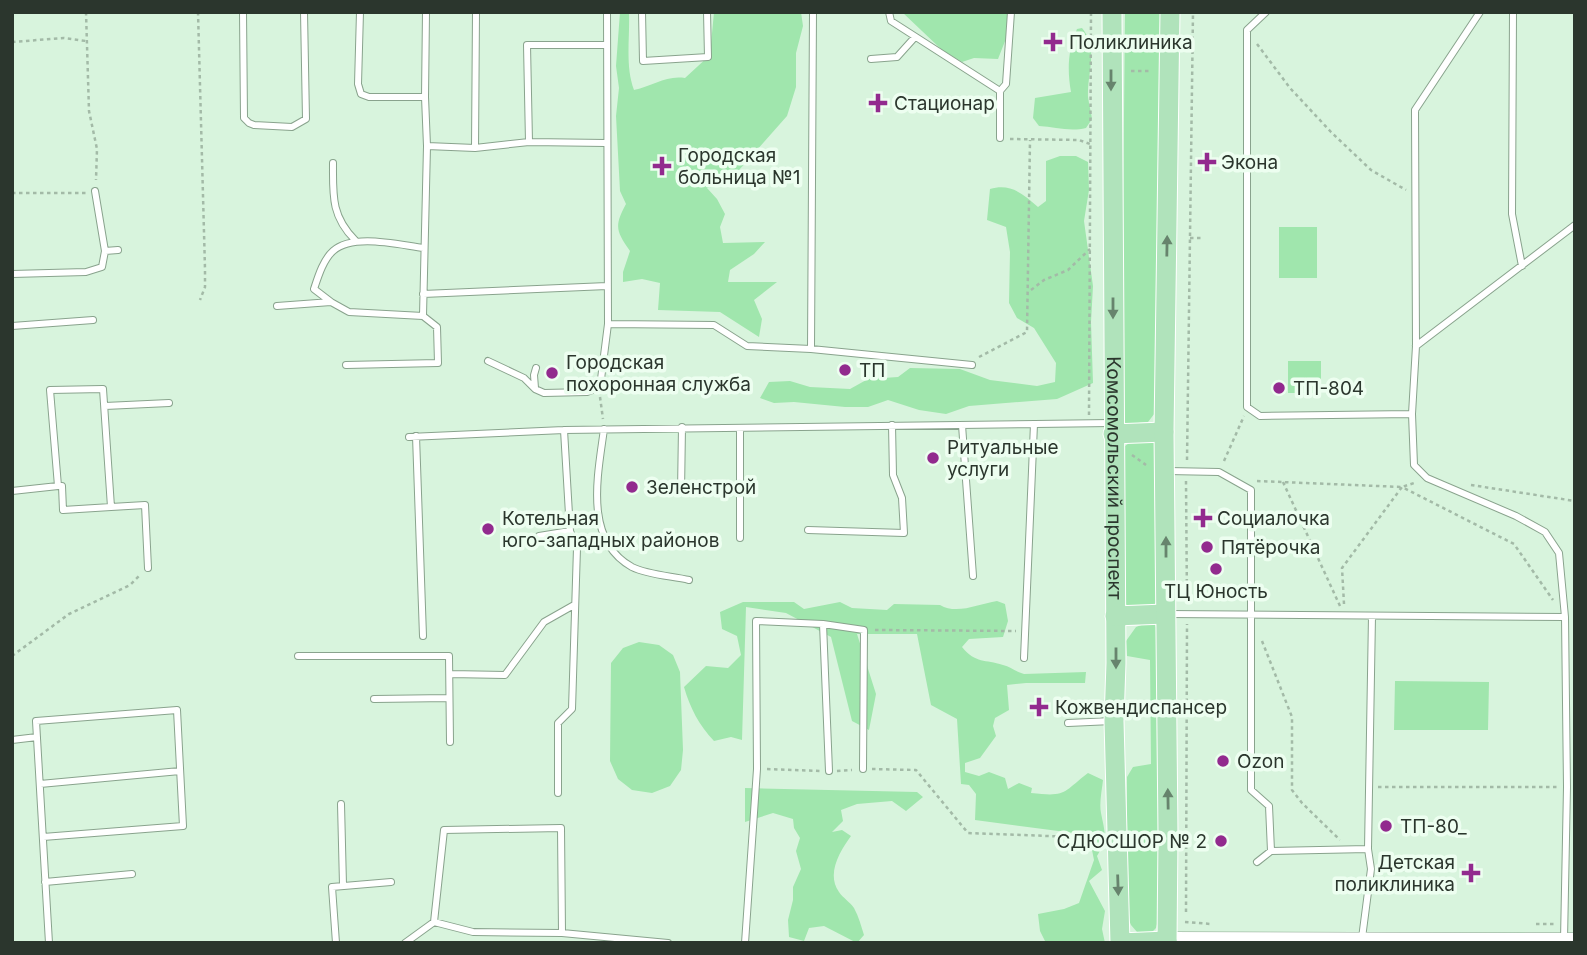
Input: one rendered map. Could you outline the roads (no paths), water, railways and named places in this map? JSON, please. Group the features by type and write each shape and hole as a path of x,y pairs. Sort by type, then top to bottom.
{"main road":[{"name":"Комсомольский проспект","path":"1112,12 1114,721 1120,943"},
{"path":"1167,942 1178,835 1166,614 1164,432 1170,12"},
{"path":"1113,435 1164,432"},
{"path":"1115,616 1166,614"},
{"path":"1120,943 1575,942"}],"lane":[{"path":"243,12 244,118 254,125 292,127 306,119 304,12"},
{"path":"360,12 358,83 361,94 369,97 425,97"},
{"path":"423,316 427,146 426,12"},
{"path":"475,148 476,12"},
{"path":"488,361 524,378 535,390 544,393 587,391 600,387 608,324 607,12"},
{"path":"642,12 643,61 708,57 707,12"},
{"path":"811,349 813,12"},
{"path":"889,12 891,21 1000,91"},
{"path":"1000,138 1000,91 1006,84 1012,12"},
{"path":"1266,12 1247,30 1247,407 1260,416 1412,414"},
{"path":"1480,12 1415,110 1416,346 1412,414 1414,465 1427,478 1516,516 1545,532 1559,553 1565,617 1571,787 1564,942"},
{"path":"1513,12 1512,214 1522,266"},
{"path":"871,59 897,57 915,37"},
{"path":"529,142 527,46 607,45"},
{"path":"427,146 475,148 529,142 606,143"},
{"path":"333,163 332,198 342,228 355,240"},
{"path":"12,274 86,272 102,267 105,251 95,191"},
{"path":"1416,346 1575,225"},
{"path":"346,365 438,363 437,327 423,316 349,312 314,289 333,250 355,240 424,248"},
{"path":"105,251 118,250"},
{"path":"423,294 607,286"},
{"path":"277,306 331,302"},
{"path":"12,326 93,320"},
{"path":"608,324 715,325 747,346 811,349 972,365"},
{"path":"535,390 536,368"},
{"path":"58,486 50,390 103,389 111,507"},
{"path":"104,406 169,403"},
{"path":"423,636 412,437 682,427 1089,423 1113,435"},
{"path":"1024,658 1034,424"},
{"path":"808,530 904,533 902,498 893,475 892,425"},
{"path":"962,425 973,576"},
{"path":"681,492 682,427"},
{"path":"740,428 740,538"},
{"path":"604,429 597,502 605,543 633,568 690,580"},
{"path":"558,793 558,723 572,709 577,548 570,531 564,430"},
{"path":"1166,475 1219,472 1251,491 1251,790 1269,806 1271,851"},
{"path":"12,491 62,486 64,510 145,505 148,568"},
{"path":"539,536 570,531"},
{"path":"450,674 505,675 544,622 574,605"},
{"path":"1166,614 1565,617"},
{"path":"1362,941 1371,870 1368,849 1373,616"},
{"path":"745,943 757,769 756,621 823,624 864,630 863,769"},
{"path":"823,624 829,771"},
{"path":"298,656 449,656 450,742"},
{"path":"374,699 449,698"},
{"path":"43,837 183,826 177,710 36,721 49,943"},
{"path":"1068,723 1114,721"},
{"path":"12,740 37,737"},
{"path":"40,784 180,771"},
{"path":"341,804 343,885"},
{"path":"405,943 434,922 444,830 561,828 562,933"},
{"path":"1256,862 1271,851 1368,849"},
{"path":"45,882 132,874"},
{"path":"336,943 332,887 391,882"},
{"path":"434,922 473,932 562,933 668,943"}],"place":[{"name":"Поликлиника","path":"1053,42"},
{"name":"Стационар","path":"878,103"},
{"name":"Экона","path":"1207,162"},
{"name":"Городская больница №1","path":"662,166"},
{"name":"ТП","path":"845,370"},
{"name":"Городская похоронная служба","path":"552,373"},
{"name":"ТП-804","path":"1279,388"},
{"name":"Ритуальные услуги","path":"933,458"},
{"name":"Зеленстрой","path":"632,487"},
{"name":"Социалочка","path":"1203,518"},
{"name":"Котельная юго-западных районов","path":"488,529"},
{"name":"Пятёрочка","path":"1207,547"},
{"name":"ТЦ Юность","path":"1216,569"},
{"name":"Кожвендиспансер","path":"1039,707"},
{"name":"Ozon","path":"1223,761"},
{"name":"ТП-80_","path":"1386,826"},
{"name":"СДЮСШОР № 2","path":"1221,841"},
{"name":"Детская поликлиника","path":"1471,873"}]}
